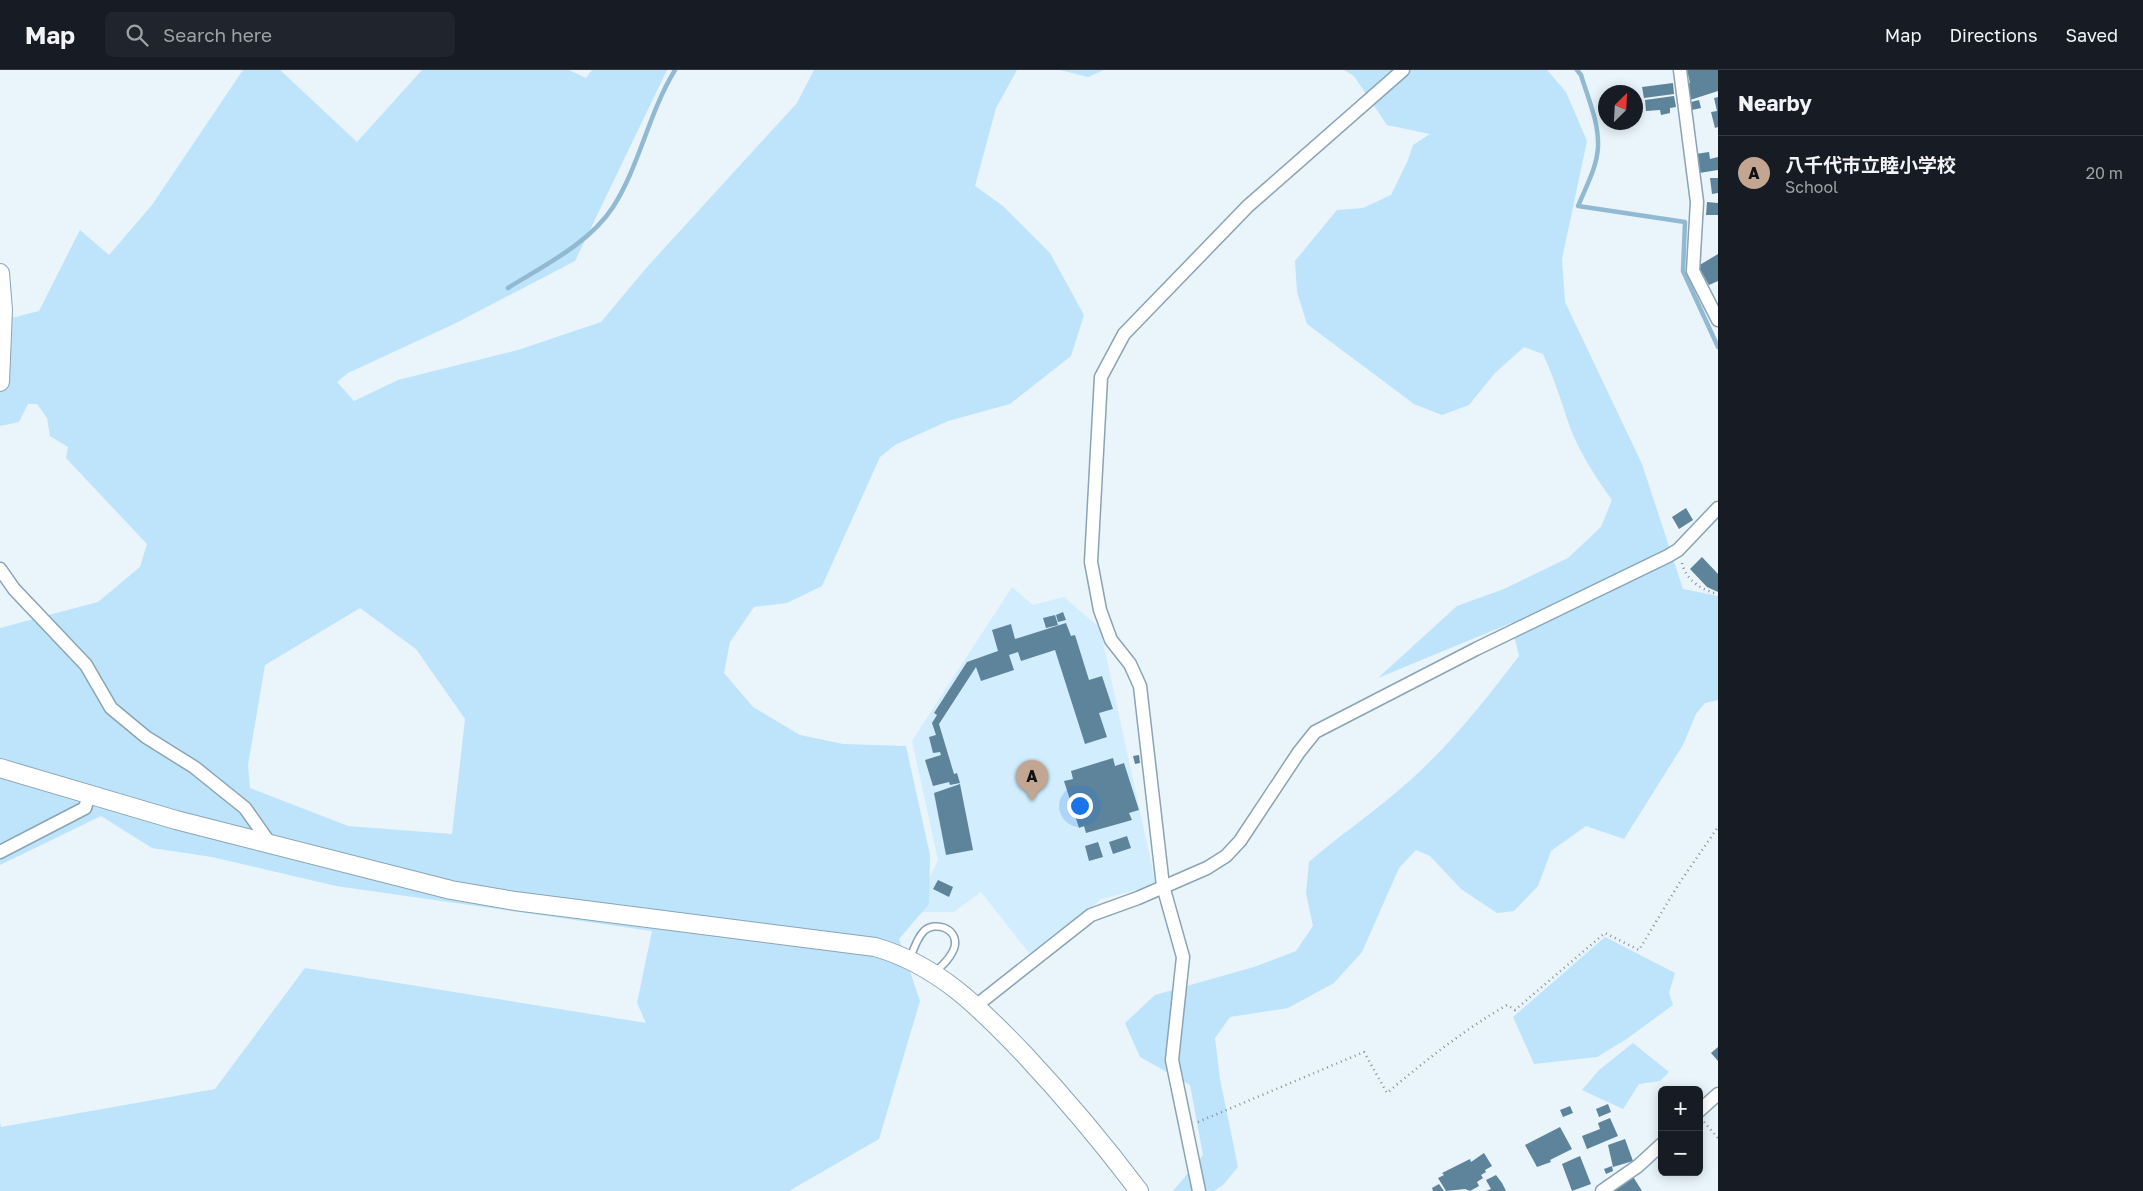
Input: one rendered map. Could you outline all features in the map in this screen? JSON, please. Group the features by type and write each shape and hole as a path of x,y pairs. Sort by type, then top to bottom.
{"street":[{"path":"1199,1191 1172,1060 1183,958 1163,886 1140,686 1130,664 1112,640 1100,610 1092,562 1101,377 1124,334 1248,206 1403,70"},
{"path":"1680,70 1696,202 1693,271 1718,320"},
{"path":"0,273 3,310 0,382"},
{"path":"977,1005 1091,915 1138,898 1208,868 1226,856 1240,841 1298,752 1315,732 1476,649 1678,550 1718,508"},
{"path":"0,569 14,590 86,665 110,708 146,737 194,767 245,808 271,845"},
{"path":"0,768 89,795 271,845 451,890 524,902 876,947 910,959 934,973 977,1005 1072,1106 1139,1191"},
{"path":"0,852 85,808 89,795"},
{"path":"1703,1107 1718,1094"},
{"path":"1602,1191 1638,1166 1658,1148"}],"lane":[{"path":"910,959 923,932 936,926 946,928 955,938 955,945 948,959 934,973"}],"path":[{"path":"1678,550 1684,570 1694,583 1718,594"},
{"path":"1185,1127 1364,1052 1379,1082 1387,1092 1474,1025 1507,1005 1515,1010 1605,933 1639,950 1680,882 1718,827"},
{"path":"1703,1121 1718,1138"}],"shaded area":[{"path":"243,70 280,70 357,142 422,70 569,70 586,78 592,70 667,70 575,261 456,323 348,373 337,382 354,401 398,380 518,350 601,322 648,266 797,103 814,70 1017,70 996,108 975,186 1003,206 1050,253 1084,315 1071,356 1010,404 948,421 895,445 880,457 822,586 787,603 754,607 730,642 724,673 753,707 800,735 843,744 906,746 930,855 929,904 899,939 920,1001 879,1139 789,1191 0,1191 0,1122 1,1127 215,1089 305,968 646,1023 637,1003 652,931 336,886 212,857 152,848 101,816 0,865 0,628 98,602 140,567 147,544 66,458 68,447 50,436 47,418 37,404 28,404 19,422 0,426 0,321 39,311 80,230 109,255 152,205","holes":["360,608 416,649 465,719 452,834 348,826 250,788 248,765 265,665"]},
{"path":"1060,70 1104,70 1088,77"},
{"path":"1344,70 1547,70 1566,92 1587,141 1562,259 1565,302 1642,464 1683,589 1718,596 1718,700 1705,703 1696,714 1683,745 1624,839 1586,826 1551,851 1538,886 1514,911 1497,913 1461,889 1430,856 1416,850 1399,868 1362,952 1334,983 1288,1008 1230,1017 1215,1038 1220,1079 1238,1167 1223,1185 1214,1191 1173,1191 1203,1155 1190,1085 1140,1057 1125,1023 1155,995 1254,967 1296,951 1313,926 1306,893 1309,862 1411,780 1444,747 1475,711 1519,656 1511,623 1378,678 1457,606 1504,589 1568,558 1601,527 1612,500 1575,439 1543,354 1524,347 1495,373 1469,405 1442,415 1414,404 1307,324 1297,292 1295,261 1337,210 1363,208 1391,195 1413,145 1430,134 1387,125 1354,76"},
{"path":"1012,587 1033,605 1064,597 1100,628 1156,885 1101,899 1033,958 981,892 954,912 913,912 938,860 912,741"},
{"path":"1605,937 1675,973 1669,993 1673,1005 1628,1038 1597,1057 1534,1064 1513,1017"},
{"path":"1633,1043 1669,1072 1660,1081 1639,1084 1623,1109 1582,1090 1599,1070"}],"building":[{"path":"1687,70 1718,70 1718,91 1690,100 1687,83 1690,83"},
{"path":"1673,83 1674,94 1644,98 1643,87"},
{"path":"1674,96 1676,107 1670,108 1670,113 1661,115 1660,110 1646,111 1645,100"},
{"path":"1718,97 1718,127 1715,128 1711,112 1717,111 1714,98"},
{"path":"1699,100 1701,108 1692,110 1691,102"},
{"path":"1709,152 1710,159 1718,157 1718,170 1699,173 1696,154"},
{"path":"1710,178 1718,178 1718,193 1712,194"},
{"path":"1707,202 1718,203 1718,215 1706,215"},
{"path":"1718,254 1718,281 1709,285 1698,266"},
{"path":"1686,508 1693,520 1679,529 1672,517"},
{"path":"1702,557 1718,574 1718,592 1707,587 1690,569"},
{"path":"1063,612 1066,620 1058,622 1056,615"},
{"path":"1055,615 1058,625 1046,628 1043,618"},
{"path":"1066,623 1071,636 1075,635 1089,680 1102,676 1113,709 1099,713 1107,737 1085,744 1055,650 1021,661 1018,652 1009,655 1014,670 981,681 976,667 939,724 954,774 957,773 960,783 950,785 949,782 933,786 925,760 941,755 940,752 933,753 929,737 936,735 932,723 937,715 934,713 967,662 998,651 992,630 1011,624 1015,639"},
{"path":"1139,755 1140,763 1135,764 1133,756"},
{"path":"1113,758 1115,766 1124,763 1139,810 1129,813 1132,820 1086,833 1084,826 1079,828 1064,781 1073,779 1071,771"},
{"path":"960,784 973,850 946,855 934,793"},
{"path":"1127,836 1131,848 1113,854 1109,842"},
{"path":"1098,842 1103,857 1089,861 1085,846"},
{"path":"938,880 953,887 949,897 933,889"},
{"path":"1718,1047 1718,1061 1711,1053"},
{"path":"1608,1104 1611,1112 1599,1117 1596,1109"},
{"path":"1570,1106 1573,1113 1563,1117 1560,1110"},
{"path":"1610,1118 1618,1136 1587,1149 1582,1136 1600,1129 1598,1123"},
{"path":"1560,1127 1572,1149 1550,1160 1551,1162 1537,1167 1525,1145"},
{"path":"1625,1139 1633,1161 1613,1167 1608,1145"},
{"path":"1484,1153 1492,1166 1481,1175 1483,1178 1477,1182 1479,1186 1470,1191 1465,1189 1446,1191 1438,1178 1444,1175 1442,1173 1470,1159 1471,1162"},
{"path":"1580,1156 1591,1184 1572,1191 1562,1164"},
{"path":"1612,1166 1613,1171 1606,1174 1604,1169"},
{"path":"1496,1175 1506,1191 1486,1191 1491,1189 1486,1180"},
{"path":"1632,1175 1642,1191 1608,1191"},
{"path":"1439,1184 1444,1191 1433,1191 1432,1188"}],"waterway":[{"path":"508,288 579,243 592,232 613,207 630,175 658,104 675,70"},
{"path":"1577,70 1581,75 1592,110 1598,138 1597,154 1593,169 1578,206 1685,222 1683,271 1718,347"}],"place":[{"name":"八千代市立睦小学校","path":"1032,801"}]}
